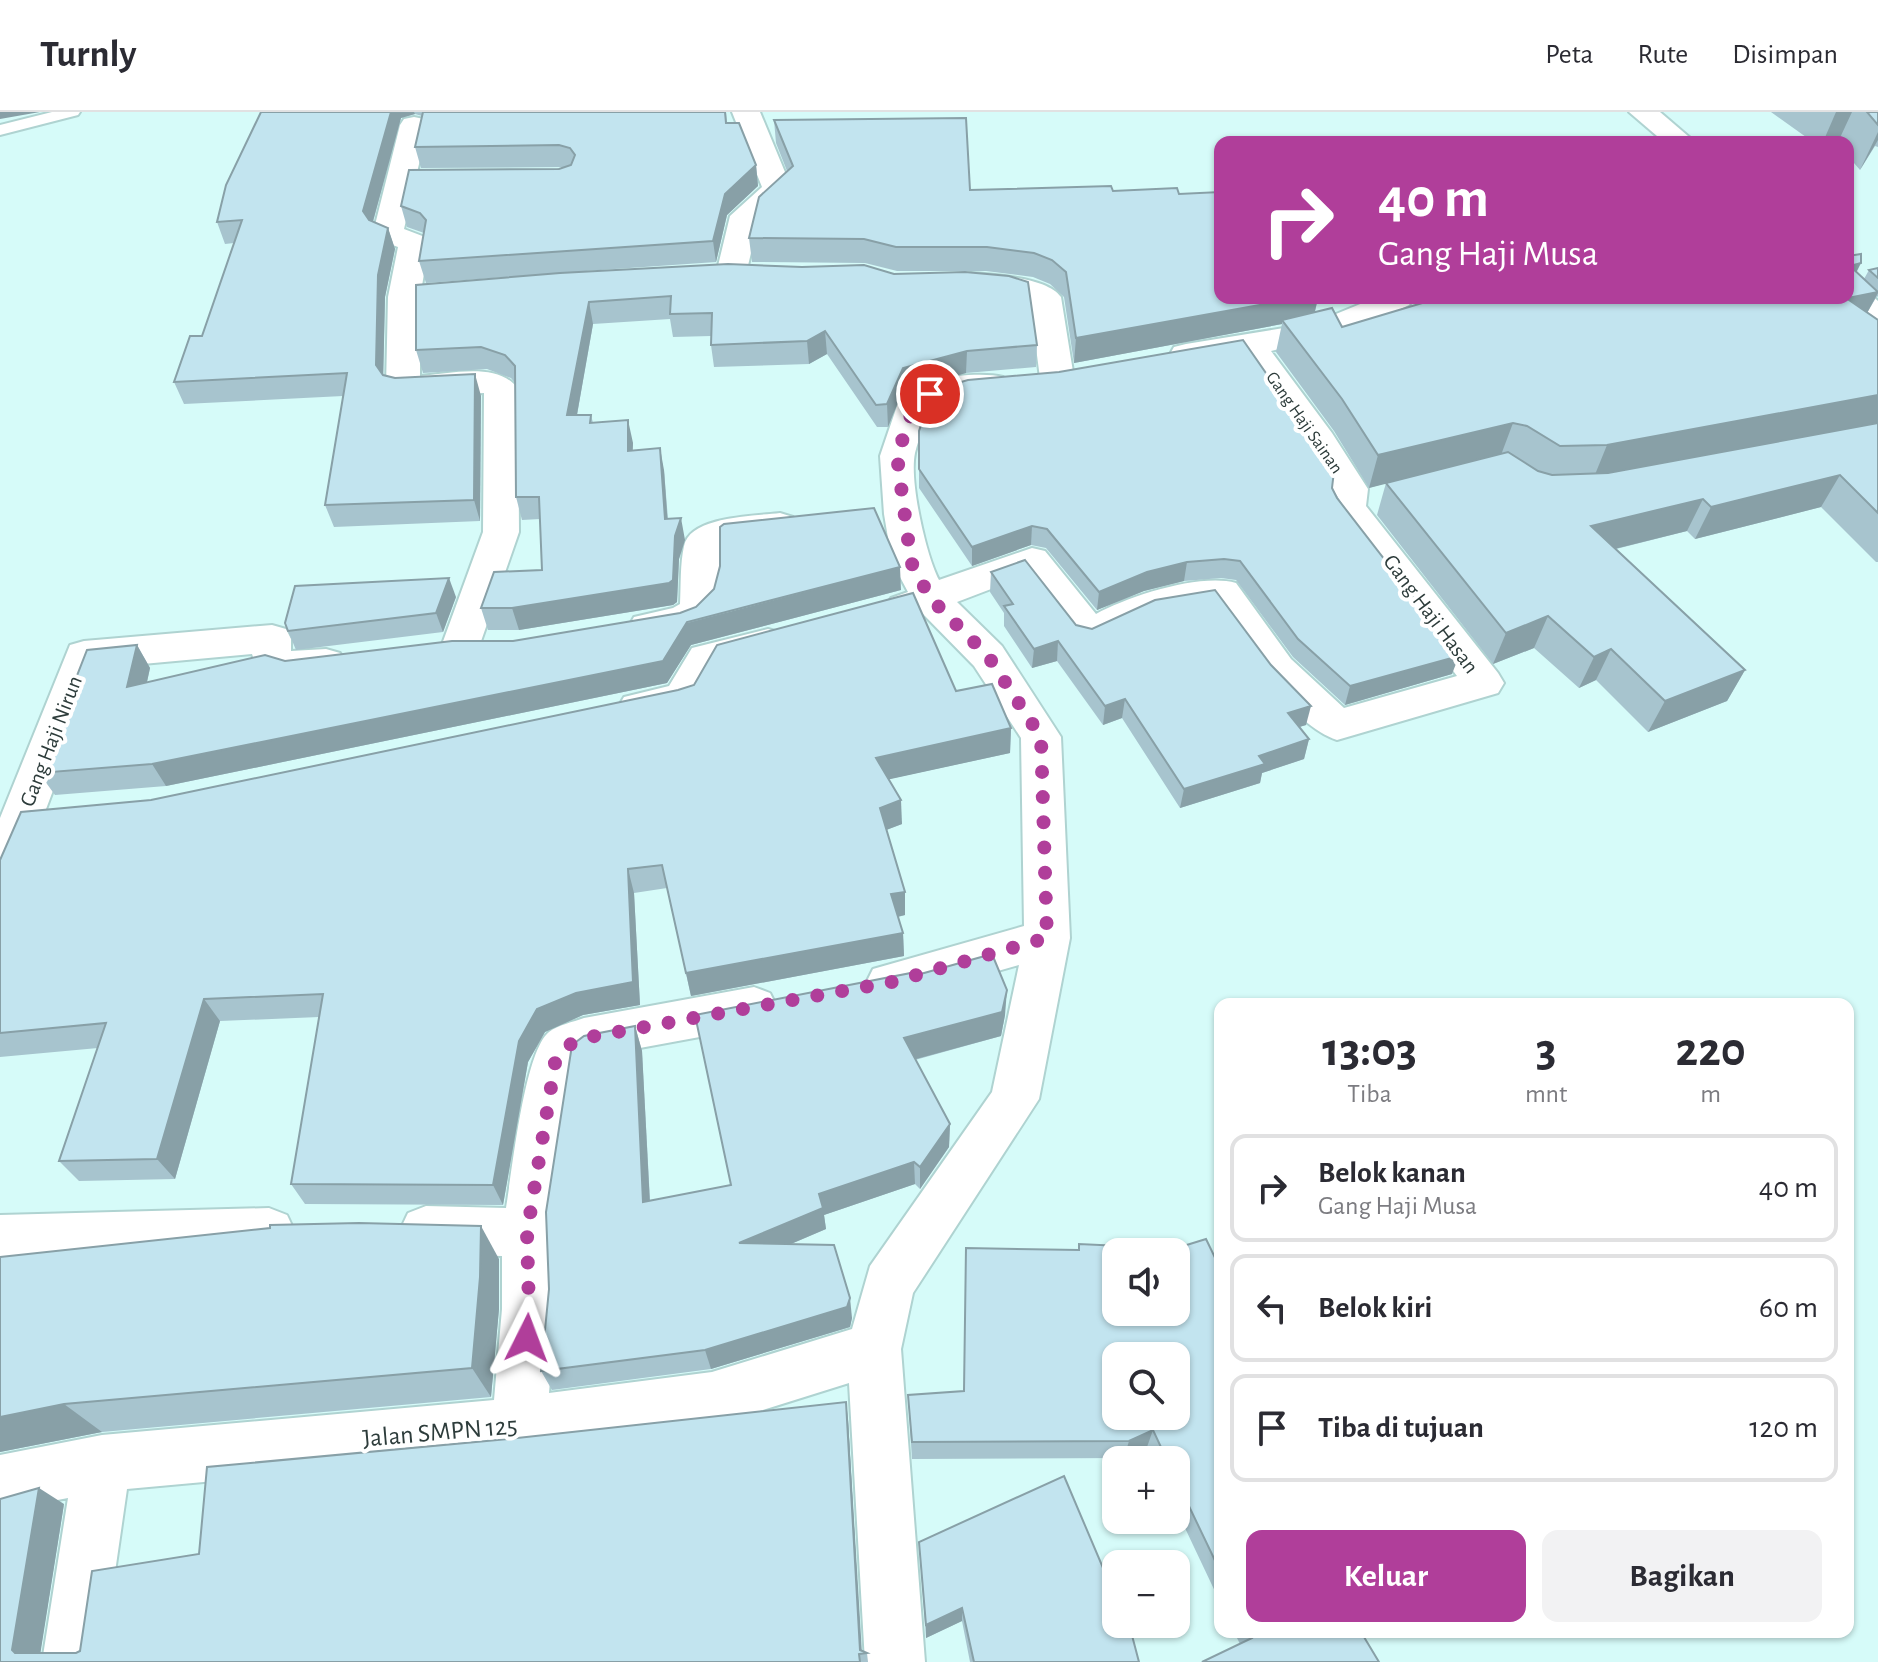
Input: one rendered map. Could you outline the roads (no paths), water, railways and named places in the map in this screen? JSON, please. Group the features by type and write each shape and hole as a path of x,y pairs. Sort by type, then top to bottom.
{"street":[{"path":"730,275 745,216 777,189 746,112"},
{"path":"1643,112 1673,136"},
{"path":"414,125 388,233 414,243 404,297 403,387 488,382 501,389 501,532 445,649 504,647"},
{"path":"399,180 428,179"},
{"path":"937,283 1013,286 1045,297 1057,378"},
{"path":"404,297 507,288"},
{"path":"1854,296 1878,318"},
{"path":"1145,362 1313,335 1388,304"},
{"name":"Gang Haji Sainan","path":"1249,343 1320,441 1350,489 1364,503"},
{"path":"895,1662 874,1349 889,1284 1015,1099 1047,938 1041,737 988,656 930,598 885,515 897,456 916,400 945,388 1057,378 1101,370"},
{"name":"Gang Haji Hasan","path":"930,598 1032,560 1090,633 1142,606 1223,592 1277,669 1337,725 1484,683 1364,503"},
{"path":"609,632 684,620 699,609 702,544 717,533 812,522"},
{"path":"872,616 930,598"},
{"path":"604,715 682,698 706,658 797,635"},
{"name":"Gang Haji Nirun","path":"0,873 84,655 272,639 271,659 295,667 355,660"},
{"path":"22,817 65,813"},
{"path":"519,1425 529,1309 527,1233 555,1063 565,1047 584,1038 892,982 1047,938"},
{"path":"382,1229 527,1233"},
{"path":"0,1239 319,1231"},
{"name":"Jalan SMPN 125","path":"0,1483 102,1463 519,1425 712,1399 874,1349"},
{"path":"72,1662 102,1463"}],"lane":[{"path":"0,130 72,112"}]}
